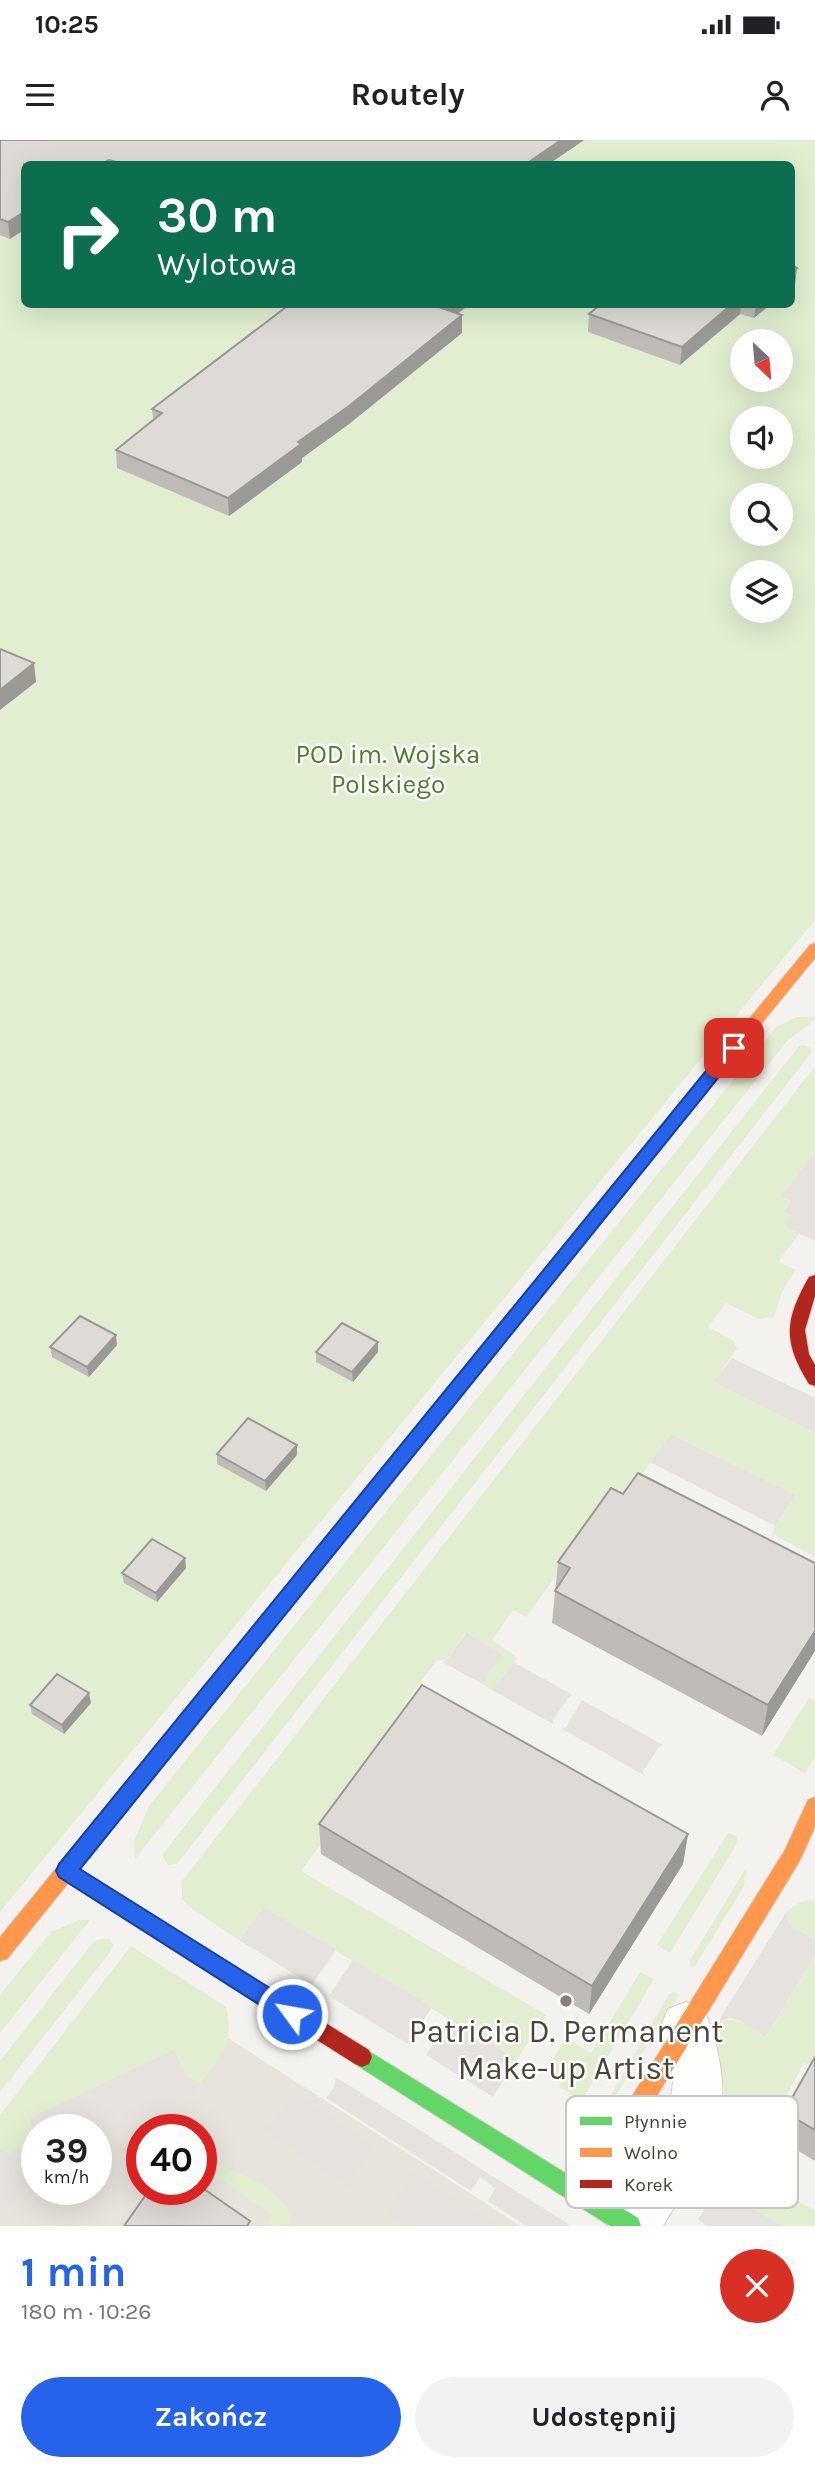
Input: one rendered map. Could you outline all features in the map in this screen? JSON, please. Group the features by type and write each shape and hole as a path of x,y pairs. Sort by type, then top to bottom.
{"street":[{"path":"0,1952 815,948"},
{"path":"815,1281 802,1304 794,1328 800,1357 815,1379"},
{"path":"644,2096 686,2026 803,1862 815,1806"},
{"path":"66,1871 566,2185"},
{"path":"686,2026 698,2082 697,2096"},
{"path":"603,2208 632,2226 643,2208"}],"shaded area":[{"path":"815,1152 815,1241 785,1227 792,1216 784,1212 791,1201 781,1196"},
{"path":"732,1358 815,1398 815,1433 713,1382"},
{"path":"671,1434 796,1495 775,1526 650,1462"},
{"path":"466,1633 502,1654 483,1682 484,1685 442,1662 447,1660"},
{"path":"515,1663 573,1695 553,1720 553,1724 492,1690"},
{"path":"582,1700 663,1745 643,1771 644,1775 562,1729 566,1727"},
{"path":"263,1907 336,1950 312,1985 239,1940"},
{"path":"787,1911 788,1920 794,1928 815,1940 815,1955 766,2037 739,2020 730,2018 717,2023"},
{"path":"353,1960 432,2007 408,2044 329,1996"},
{"path":"164,1997 521,2226 0,2226 0,2122"},
{"path":"450,2019 517,2060 493,2097 426,2055"},
{"path":"174,2050 186,2076 200,2084 194,2093 149,2114 126,2114 126,2125 112,2131 112,2114 40,2114"},
{"path":"336,2077 571,2226 526,2226 488,2201 495,2188 480,2177 471,2191 326,2098 334,2087"},
{"path":"293,2092 375,2146 351,2182 351,2189 261,2128 271,2124"},
{"path":"0,2149 21,2159 21,2193 0,2220"},
{"path":"413,2171 498,2226 407,2226 387,2213"},
{"path":"705,2208 753,2208 782,2226 707,2226 698,2220"}],"green space":[{"name":"POD im. Wojska Polskiego","path":"0,140 815,140 815,920 0,1912"},
{"path":"797,1017 815,1017 815,1020 787,1041 135,1859 134,1841 149,1806 776,1027"},
{"path":"799,1046 809,1047 812,1052 177,1864 168,1865 162,1855"},
{"path":"815,1066 815,1152 782,1196 791,1201 784,1212 792,1216 785,1227 799,1234 778,1262 796,1270 783,1290 774,1317 759,1319 726,1303 708,1327 733,1340 737,1349 713,1382 815,1433 815,1557 773,1534 775,1526 796,1495 671,1434 628,1494 619,1490 526,1617 513,1610 492,1640 516,1657 515,1663 496,1689 492,1690 484,1685 465,1633 447,1660 437,1660 404,1704 418,1713 301,1871 546,2015 517,2060 263,1907 239,1940 187,1905 182,1899 182,1881"},
{"path":"809,1698 815,1701 815,1757 805,1773 773,1755"},
{"path":"728,1833 737,1836 738,1842 670,1953 657,1945"},
{"path":"746,1868 744,1886 694,1968 690,1966 690,1960"},
{"path":"815,1899 815,1940 793,1926 787,1911 801,1902"},
{"path":"79,1920 90,1920 0,2033 0,1995 51,1932"},
{"path":"109,1939 113,1944 111,1951 0,2092 0,2061 94,1941"},
{"path":"131,1946 226,2007 229,2031 224,2049 200,2084 186,2076 174,2050 38,2114 21,2114 21,2147 8,2154 0,2149 0,2115"},
{"path":"815,1955 815,2060 812,2066 804,2063 786,2096 724,2096 714,2042 717,2023 737,2021 767,2036"},
{"path":"640,1972 654,1979 584,2096 575,2096 559,2087 564,2079 547,2068 566,2038 591,2053"},
{"path":"674,1992 679,1995 615,2096 610,2096 669,1994"},
{"path":"217,2165 243,2174 272,2192 283,2202 290,2214 290,2226 265,2226 272,2215 217,2176"},
{"path":"798,2201 815,2211 815,2226 782,2226 753,2208 798,2208"}],"building":[{"path":"0,140 561,140 530,161 21,161 21,214 8,222 0,219"},
{"path":"285,308 441,308 462,315 349,406 298,442 301,444 228,498 116,450 162,413 152,409"},
{"path":"596,308 727,308 682,347 589,314"},
{"path":"0,649 34,663 0,690"},
{"path":"80,1316 116,1335 87,1367 50,1347"},
{"path":"342,1323 378,1342 352,1372 316,1352"},
{"path":"248,1418 297,1445 265,1481 217,1454"},
{"path":"638,1473 815,1563 815,1631 768,1705 555,1591 570,1568 558,1562 611,1488 623,1494"},
{"path":"152,1539 185,1558 156,1593 122,1573"},
{"path":"57,1674 89,1693 62,1725 30,1705"},
{"path":"422,1685 688,1834 592,1986 319,1824"},
{"path":"815,2057 815,2130 798,2120 798,2096 793,2096"},
{"path":"217,2198 250,2221 247,2226 124,2226 139,2205 217,2205"}],"traffic: fast":[{"path":"298,1585 731,1051"},
{"path":"362,2057 566,2186"},
{"path":"601,2208 630,2226"}],"traffic: slow":[{"path":"731,1051 815,948"},
{"path":"0,1952 298,1585"},
{"path":"644,2096 792,1856 815,1806"}],"traffic: jam":[{"path":"815,1281 802,1307 797,1330 801,1354 815,1379"},
{"path":"66,1871 362,2057"}],"place":[{"name":"Patricia D. Permanent Make-up Artist","path":"566,2001"}],"route":[{"path":"292,2014 66,1871 734,1048"}]}
